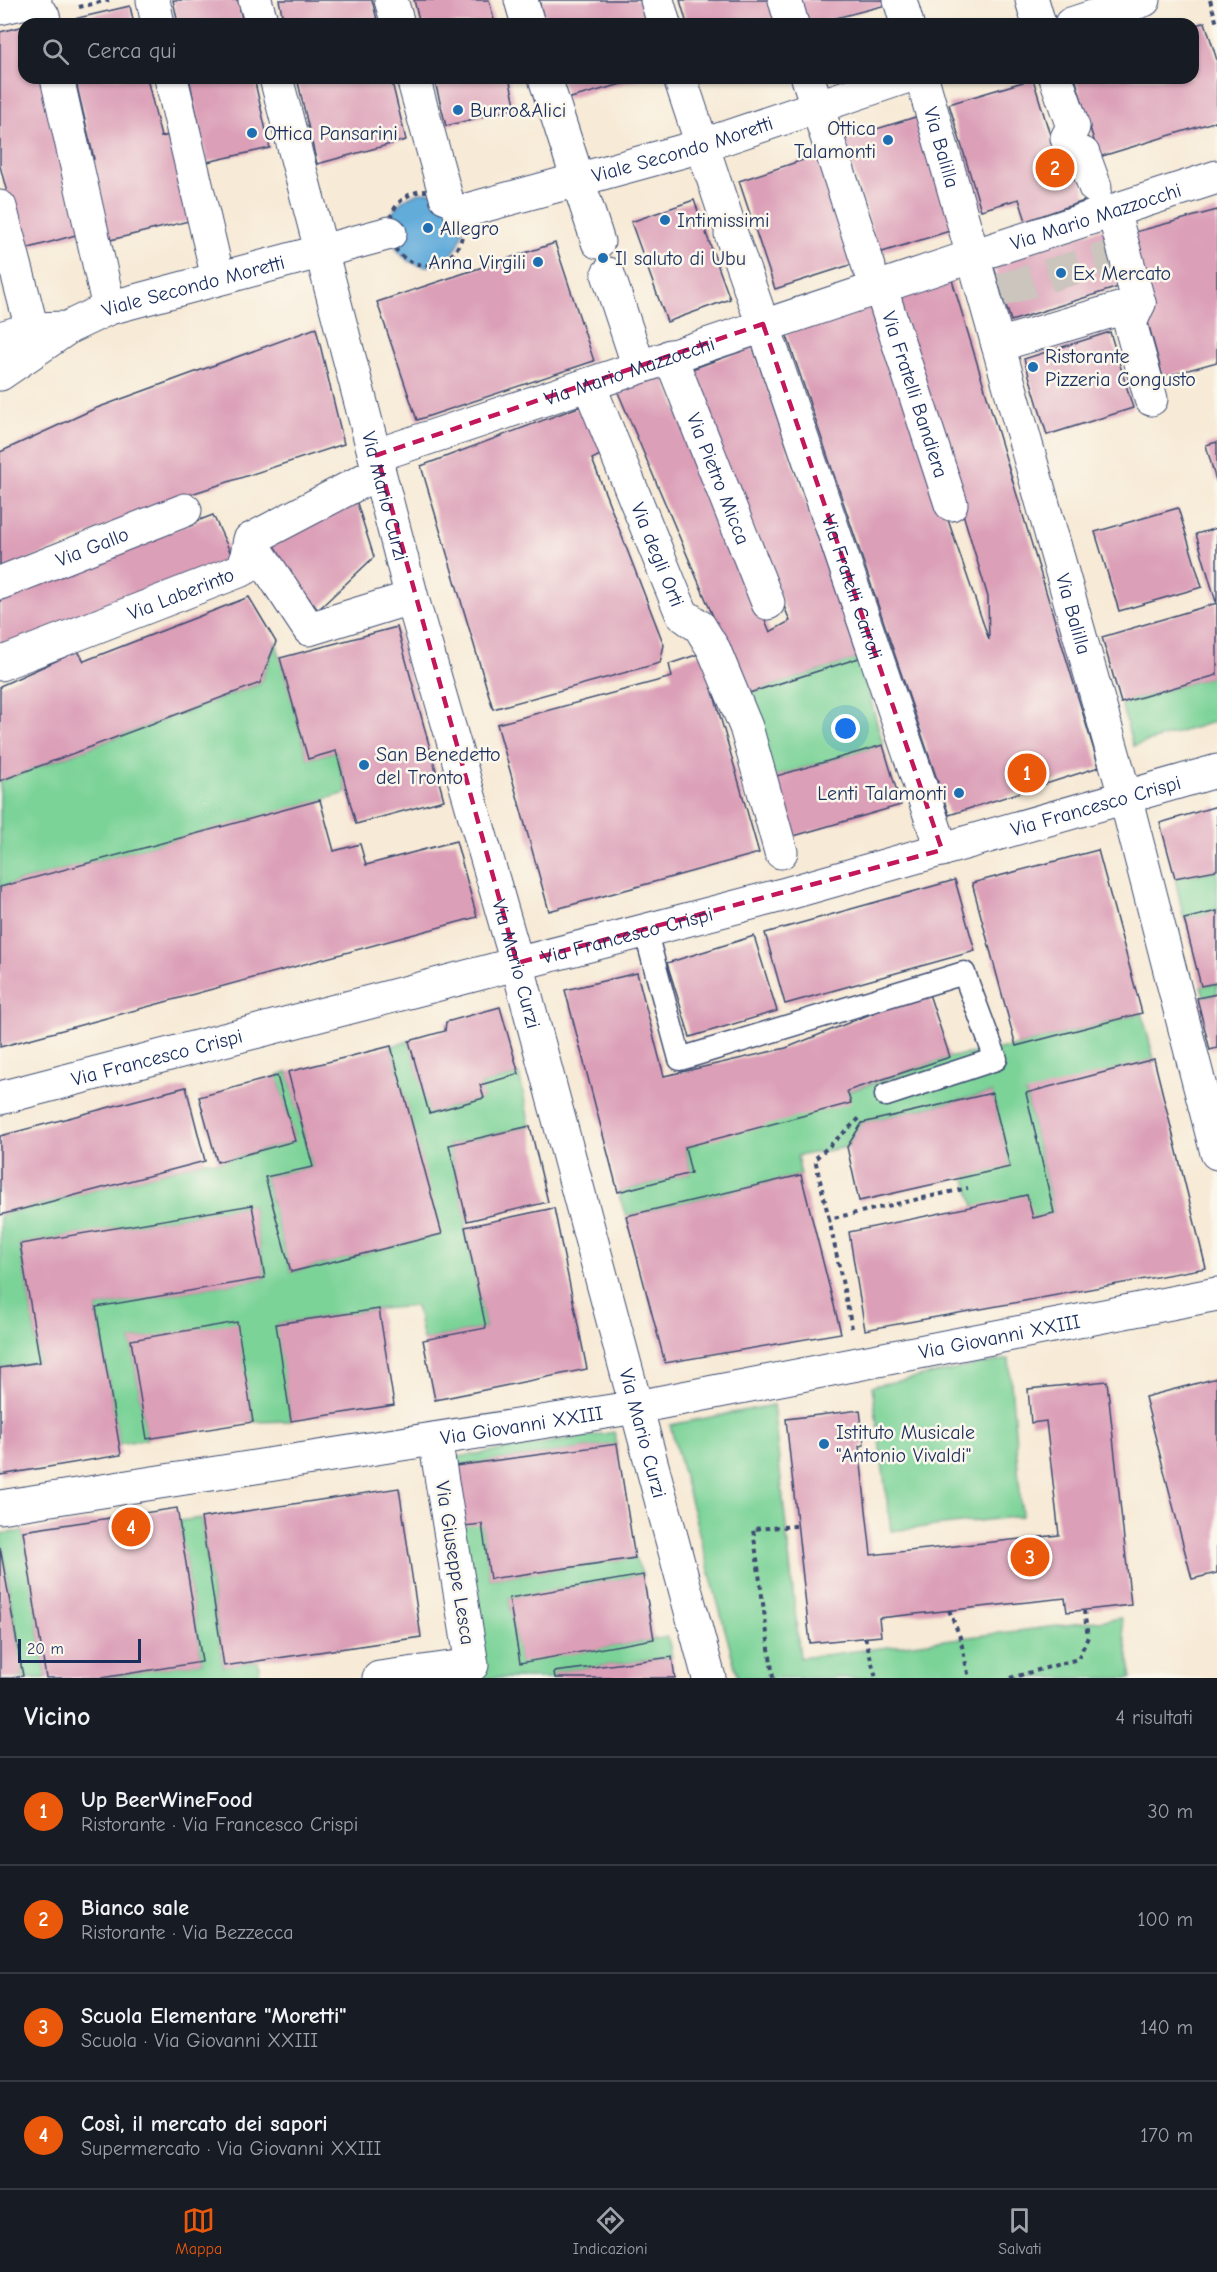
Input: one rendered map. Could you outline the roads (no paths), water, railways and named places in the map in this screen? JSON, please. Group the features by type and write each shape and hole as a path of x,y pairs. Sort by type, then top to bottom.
{"street":[{"path":"153,0 157,18"},
{"path":"255,0 260,18"},
{"path":"391,0 396,18"},
{"path":"521,0 526,18"},
{"path":"657,0 662,18"},
{"path":"785,0 790,18"},
{"path":"900,0 905,18"},
{"path":"1032,0 1037,18"},
{"path":"1089,18 1144,0"},
{"path":"0,8 41,13"},
{"path":"58,84 109,308"},
{"path":"172,84 218,278"},
{"name":"Via Mario Curzi","path":"278,84 321,252 371,467 412,598 517,963 709,1678"},
{"name":"Viale Secondo Moretti","path":"415,84 453,205 577,181 701,146 812,92 863,84"},
{"path":"547,84 598,242"},
{"name":"Via Fratelli Cairoli","path":"682,84 701,146 942,850"},
{"name":"Via Balilla","path":"924,84 1125,796 1217,1153"},
{"path":"1058,84 1078,141 1104,199 1138,303 1131,323 1151,399"},
{"name":"Via Fratelli Bandiera","path":"812,92 951,504"},
{"name":"Via Mario Mazzocchi","path":"371,467 670,356 760,316 874,277 973,256 1104,199 1217,177"},
{"path":"0,207 32,329"},
{"name":"Viale Secondo Moretti","path":"0,338 32,329 67,327 109,308 390,233"},
{"path":"608,274 634,352"},
{"path":"998,345 1138,303"},
{"path":"0,374 67,327"},
{"name":"Via Pietro Micca","path":"670,356 768,603"},
{"name":"Via degli Orti","path":"589,385 682,615 700,627 714,650 746,727 781,852"},
{"path":"371,467 250,540 309,629 400,602"},
{"name":"Via Gallo","path":"0,583 185,510"},
{"name":"Via Laberinto","path":"0,664 244,569 250,540"},
{"name":"Via Francesco Crispi","path":"0,1098 645,930 942,850 1217,771"},
{"name":"Via Giovanni XXIII","path":"0,1507 637,1407 1217,1294"},
{"name":"Via Giuseppe Lesca","path":"379,1678 472,1665 435,1438"}],"lane":[{"path":"645,930 680,1059 964,973 996,1059 886,1095"}],"water":[{"path":"421,192 434,192 463,223 461,239 454,251 446,259 430,266 415,264 403,256 394,244 390,229 392,214 402,201"}],"tunnel":[{"path":"1001,290 1120,254"}],"place":[{"name":"Burro&Alici","path":"458,110"},
{"name":"Ottica Pansarini","path":"252,133"},
{"name":"Ottica Talamonti","path":"888,140"},
{"name":"Bianco sale","path":"1055,168"},
{"name":"Intimissimi","path":"665,220"},
{"name":"Allegro","path":"428,228"},
{"name":"Il saluto di Ubu","path":"603,258"},
{"name":"Anna Virgili","path":"538,262"},
{"name":"Ex Mercato","path":"1061,273"},
{"name":"Ristorante Pizzeria Congusto","path":"1033,367"},
{"name":"San Benedetto del Tronto","path":"364,765"},
{"name":"Up BeerWineFood","path":"1027,773"},
{"name":"Lenti Talamonti","path":"959,793"},
{"name":"Istituto Musicale \"Antonio Vivaldi\"","path":"824,1444"},
{"name":"Così, il mercato dei sapori","path":"131,1527"},
{"name":"Scuola Elementare \"Moretti\"","path":"1030,1557"}]}
